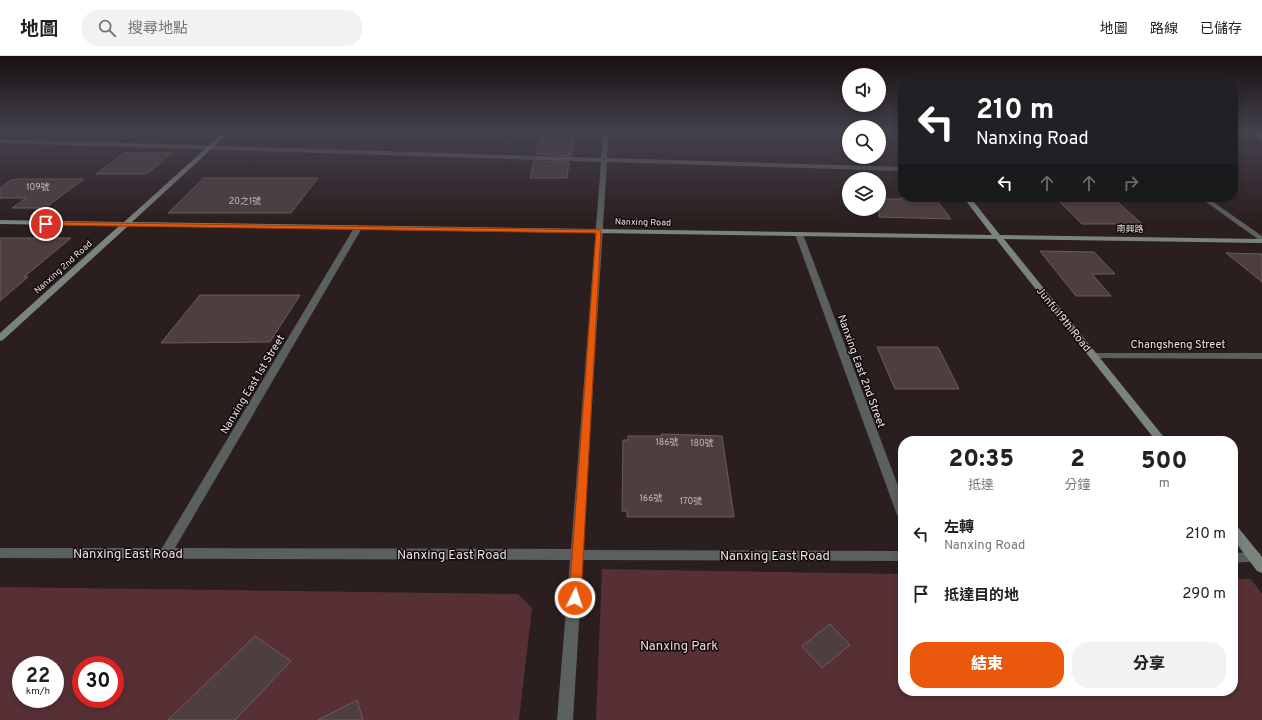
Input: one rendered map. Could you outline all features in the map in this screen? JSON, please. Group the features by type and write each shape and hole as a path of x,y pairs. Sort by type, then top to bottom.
{"street":[{"name":"Nanxing 2nd Road","path":"0,338 194,162"},
{"path":"565,720 578,555 604,162"},
{"path":"670,162 898,169"},
{"name":"Junfu 19th Road","path":"970,202 1158,436"},
{"path":"1209,202 1262,240"},
{"name":"Nanxing Road","path":"0,222 998,237"},
{"name":"Nanxing East 1st Street","path":"166,553 358,228"},
{"name":"Nanxing East 2nd Street","path":"799,234 898,501"},
{"name":"南興路","path":"998,237 1262,240"},
{"name":"Changsheng Street","path":"1094,356 1262,356"},
{"path":"1238,536 1258,562"},
{"name":"Nanxing East Road","path":"0,553 898,556"},
{"path":"1238,559 1258,562"}],"green space":[{"name":"Nanxing Park","path":"602,569 898,574 898,696 1238,696 1238,579 1251,579 1262,594 1262,720 596,720"},
{"path":"0,587 518,594 532,608 519,720 0,720"}],"building":[{"path":"112,162 161,162 147,174 96,174"},
{"path":"534,162 569,162 567,178 530,178"},
{"path":"204,178 318,178 291,213 168,213"},
{"path":"84,179 45,208 12,208 26,198 0,198 0,188 11,180"},
{"path":"886,199 898,199 898,202 938,202 951,219 879,217 886,216"},
{"path":"1060,202 1118,202 1142,224 1082,224"},
{"path":"0,238 71,238 24,277 28,277 0,301"},
{"path":"1040,251 1094,252 1115,274 1092,274 1111,296 1076,296"},
{"path":"1226,253 1262,254 1262,282"},
{"path":"200,295 300,295 270,342 161,343"},
{"path":"877,347 938,347 959,389 895,389"},
{"path":"661,434 722,436 734,517 627,517 627,511 622,511 623,440 628,440 628,436 661,436"},
{"path":"830,624 850,645 822,668 802,646"},
{"path":"255,636 291,661 235,720 168,720"},
{"path":"357,700 363,720 318,720"}],"route":[{"path":"46,224 599,231 575,598"}]}
